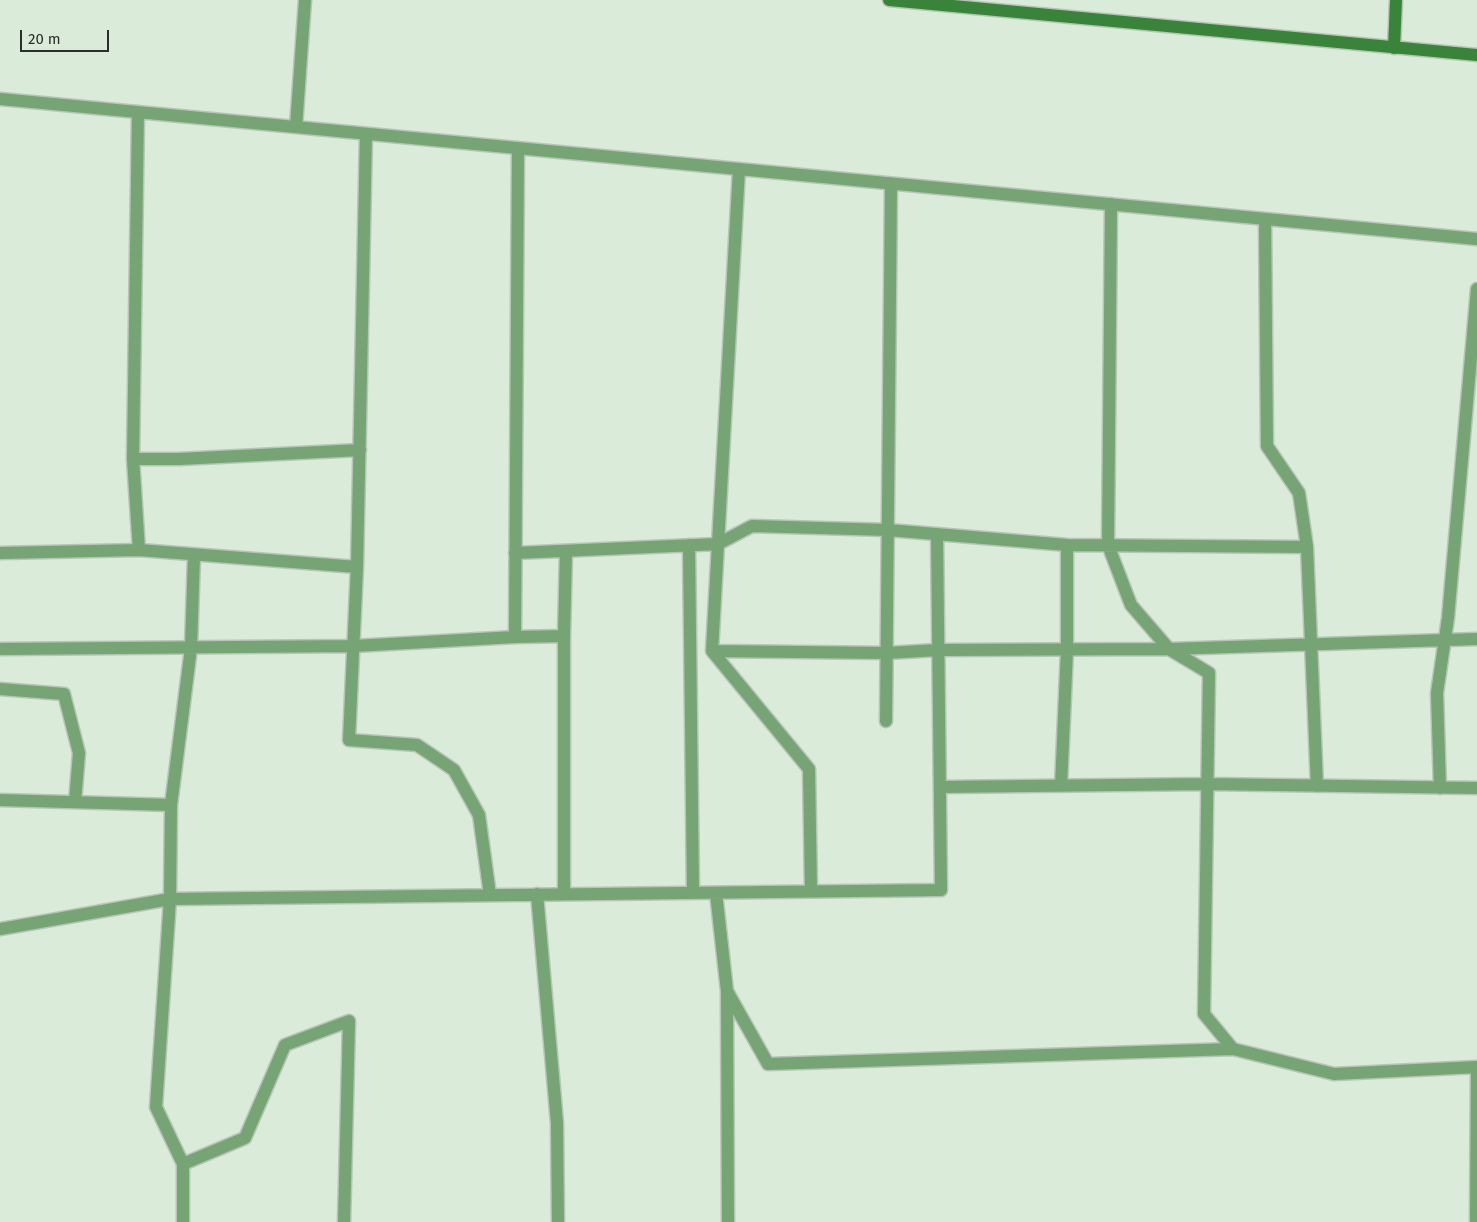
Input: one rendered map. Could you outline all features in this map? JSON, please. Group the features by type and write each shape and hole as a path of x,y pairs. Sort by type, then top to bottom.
{"main road":[{"path":"888,0 1477,56"},
{"path":"940,0 955,6"},
{"path":"1394,48 1396,0"}],"street":[{"path":"296,127 305,0"},
{"path":"0,98 1477,239"},
{"path":"138,112 133,459 139,550"},
{"path":"366,134 357,567 349,740 416,745 454,770 479,815 490,895"},
{"path":"515,637 518,148"},
{"path":"738,169 712,651 809,769 811,891"},
{"path":"886,721 892,184"},
{"path":"1111,204 1108,545 1131,605 1169,649 1209,673 1204,1014 1233,1049"},
{"path":"1265,219 1267,446 1299,493 1307,547 1317,786"},
{"path":"1440,788 1437,693 1448,618 1477,288"},
{"path":"133,459 180,459 360,450"},
{"path":"515,553 718,544 752,526 888,530 1067,545 1307,547"},
{"path":"0,929 170,899 940,890 937,534"},
{"path":"688,545 693,893"},
{"path":"1061,786 1067,650 1067,545"},
{"path":"0,553 139,550 357,567"},
{"path":"564,894 564,636 566,551"},
{"path":"183,1222 183,1164 156,1107 170,899 171,805 191,648 194,555"},
{"path":"0,649 354,646 564,636"},
{"path":"712,651 887,653 938,650 1169,649 1477,639"},
{"path":"0,689 64,694 79,753 75,802"},
{"path":"940,787 1208,784 1477,788"},
{"path":"0,800 171,805"},
{"path":"716,893 727,991 728,1222"},
{"path":"537,894 556,1123 558,1222"},
{"path":"727,991 768,1064 1233,1049 1334,1074 1477,1068 1476,1222"},
{"path":"183,1164 245,1138 285,1045 349,1021 344,1222"}]}
